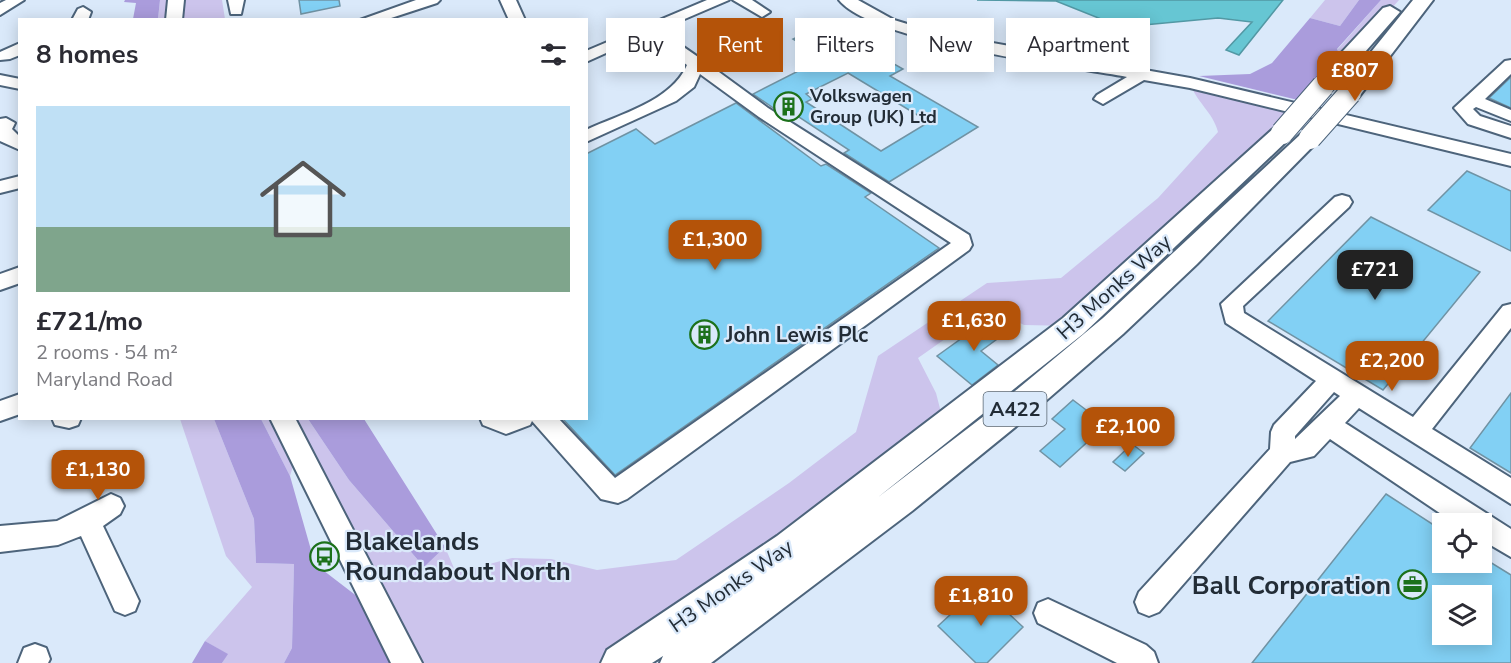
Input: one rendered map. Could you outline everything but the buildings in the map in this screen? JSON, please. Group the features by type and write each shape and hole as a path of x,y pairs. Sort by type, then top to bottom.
{"main road":[{"name":"H3 Monks Way","path":"1296,135 1323,86 1366,41 1399,0"},
{"name":"H3 Monks Way","path":"620,663 676,645 804,574 948,464 1099,338 1296,135 1350,93 1423,0"}],"street":[{"path":"0,10 16,0"},
{"path":"174,18 176,0"},
{"path":"374,18 432,0"},
{"path":"508,0 516,18"},
{"path":"675,18 721,0"},
{"path":"741,0 762,12"},
{"path":"848,0 888,23 935,38 1142,74 1317,111 1511,160"},
{"path":"588,56 606,48"},
{"path":"2,57 18,49"},
{"path":"544,420 610,491 618,491 962,245 962,240 762,110 685,56"},
{"path":"588,135 670,97 688,83 696,64"},
{"path":"1511,65 1463,108 1474,120 1511,132"},
{"path":"1103,99 1142,74"},
{"path":"0,80 18,84"},
{"path":"1474,100 1511,116"},
{"path":"3,128 7,138 18,143"},
{"path":"0,187 18,182"},
{"path":"1342,202 1232,304 1234,317 1249,329 1511,492"},
{"path":"0,282 18,276"},
{"path":"1415,432 1511,312"},
{"path":"1282,453 1283,432 1331,380"},
{"path":"1149,602 1282,453 1305,448 1356,395"},
{"path":"0,411 18,405"},
{"path":"283,420 408,662"},
{"path":"497,420 506,424 516,420"},
{"path":"1328,424 1464,513"},
{"path":"0,539 58,533 87,521 111,506"},
{"path":"87,521 125,601"},
{"path":"1492,531 1511,544"},
{"path":"1048,613 1135,656 1143,663"}],"shaded area":[{"path":"125,0 160,0 158,18 133,18 136,3 124,2"},
{"path":"160,0 222,0 225,18 158,18"},
{"path":"1325,0 1359,0 1340,26 1310,18"},
{"path":"1359,0 1381,0 1337,49 1343,64 1306,102 1199,76 1250,74 1272,63 1310,18 1340,26"},
{"path":"1381,0 1399,0 1343,64 1337,50"},
{"path":"1190,83 1303,108 1073,326 1024,325 989,308 918,358 936,393 945,428 620,663 411,663 298,450 290,476 262,420 309,420 349,480 424,567 445,547 456,573 512,558 551,559 597,570 676,560 789,483 856,432 878,356 987,283 1061,278 1158,198 1218,132 1216,125"},
{"path":"180,420 214,420 254,519 256,563 294,564 292,648 284,663 222,663 227,654 205,641 252,587 226,556"},
{"path":"214,420 262,420 290,476 315,564 384,617 407,663 284,663 292,648 294,564 256,563 254,519"},
{"path":"309,420 365,420 445,547 424,567 349,480"},
{"path":"205,641 228,654 222,663 192,663"}],"water":[{"path":"977,0 1283,0 1239,55 1226,50 1252,22 1218,18 1150,24 1150,18 1098,18 1056,1"}],"place":[{"name":"Volkswagen Group (UK) Ltd","path":"789,106"},
{"name":"John Lewis Plc","path":"705,335"},
{"name":"Blakelands Roundabout North","path":"324,556"},
{"name":"Ball Corporation","path":"1412,585"}]}
